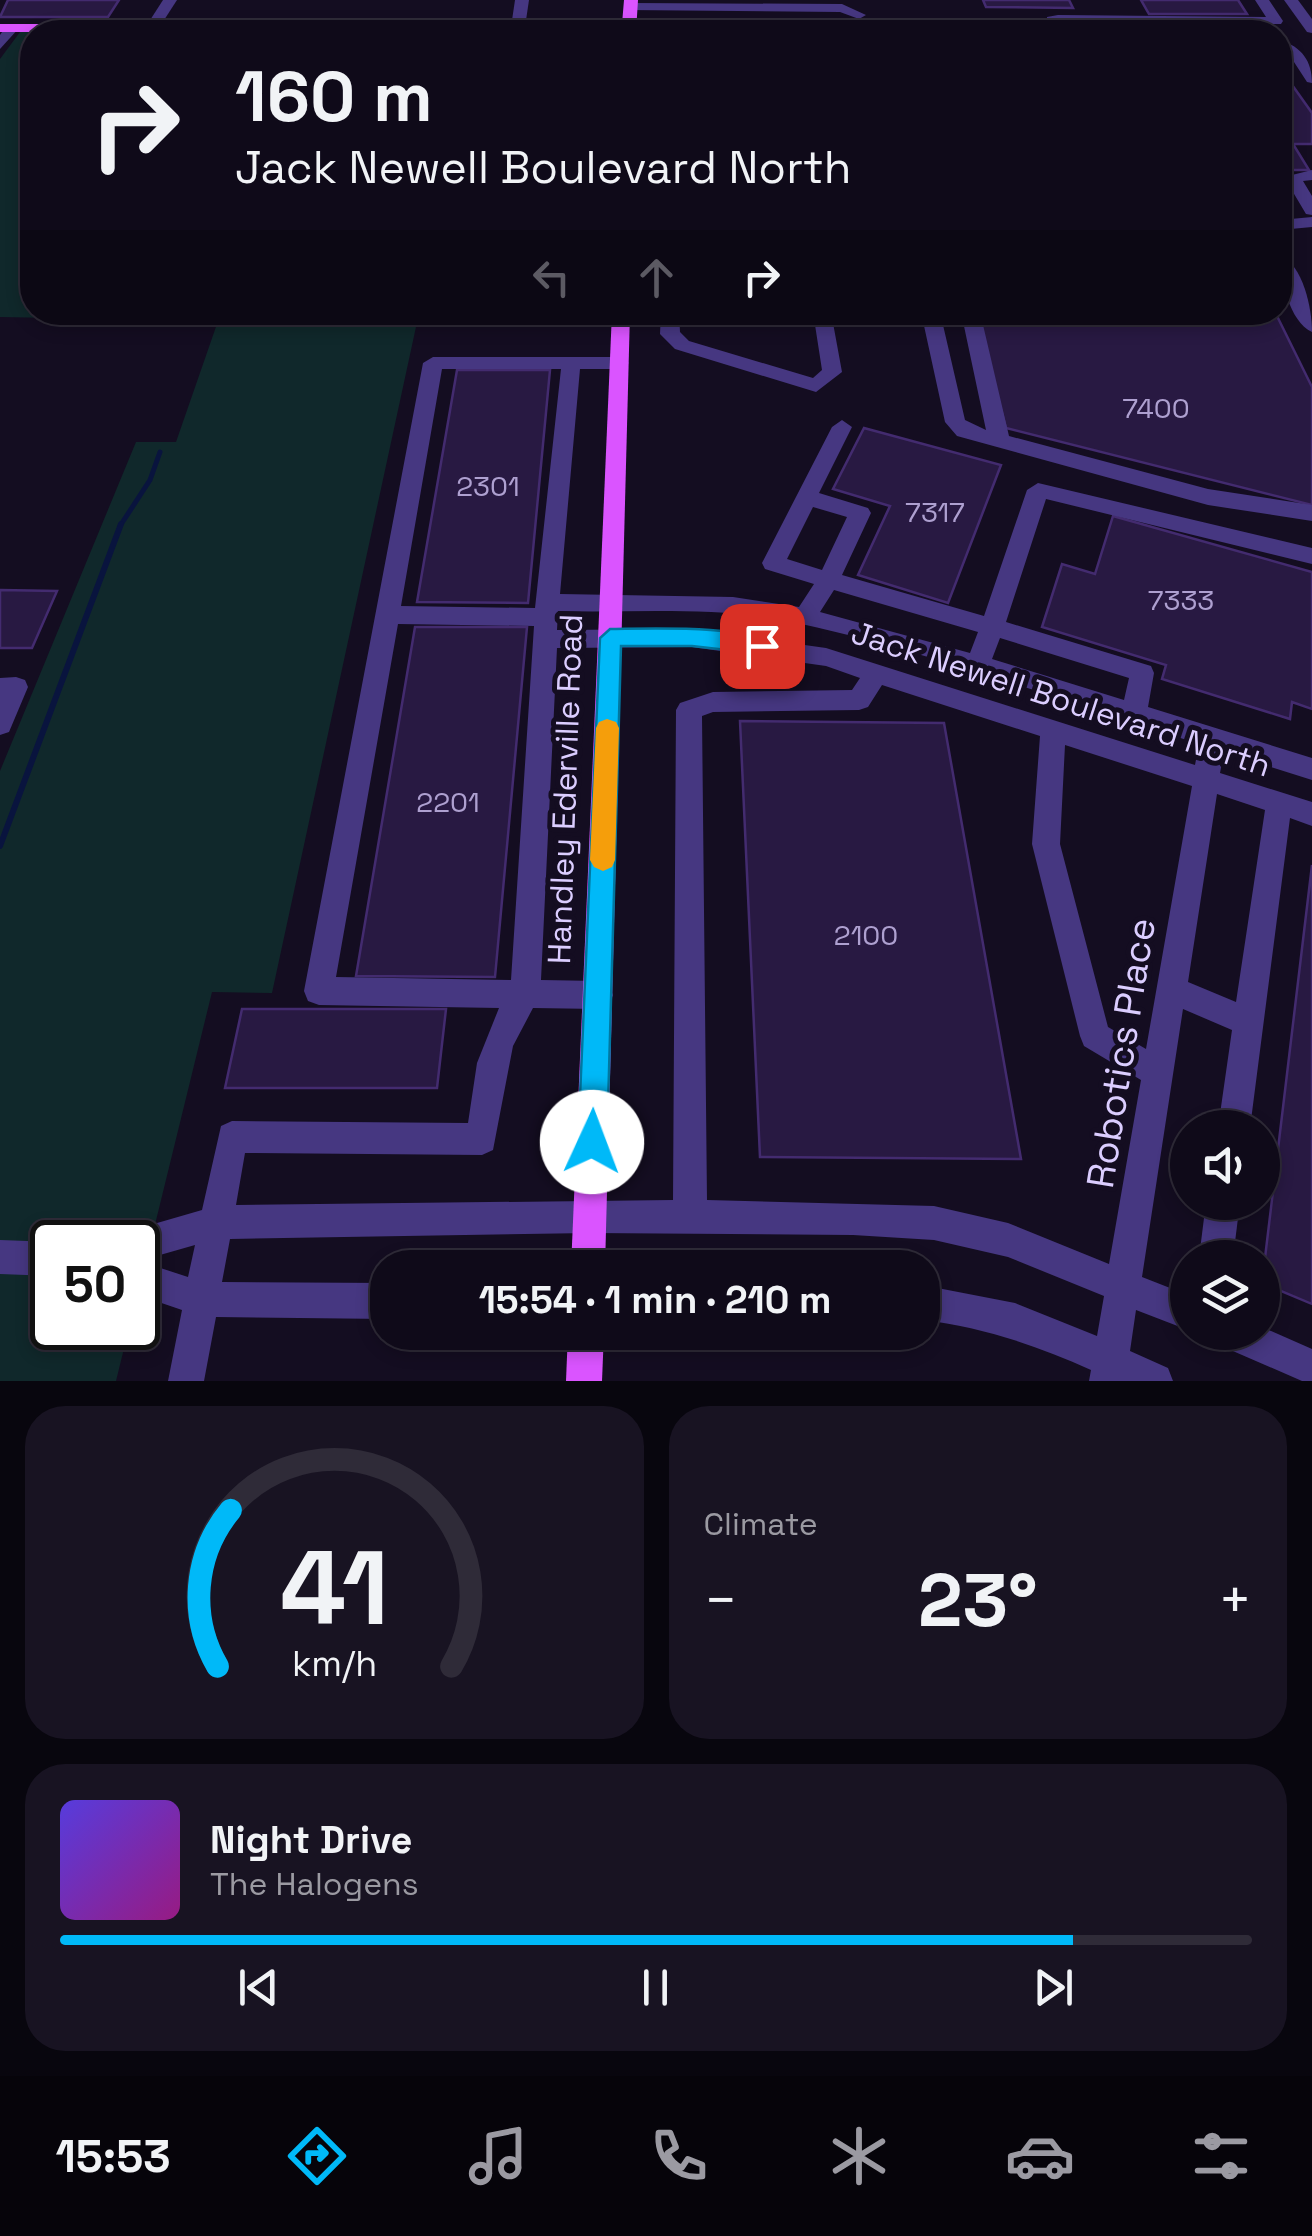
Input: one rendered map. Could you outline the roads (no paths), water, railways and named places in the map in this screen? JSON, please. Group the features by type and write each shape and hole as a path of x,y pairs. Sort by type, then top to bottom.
{"main road":[{"name":"Handley Ederville Road","path":"589,1250 620,325"},
{"path":"584,1381 585,1350"}],"street":[{"path":"1105,0 1116,20"},
{"path":"1052,20 1276,20 1262,0"},
{"path":"1292,0 1312,29"},
{"path":"631,4 858,7"},
{"path":"0,44 6,28"},
{"path":"1305,58 1312,79"},
{"path":"1312,175 1293,185 1312,209"},
{"path":"1292,285 1312,326"},
{"path":"670,325 670,334 682,344 816,386 832,372 824,325"},
{"path":"933,325 956,422 964,431 1208,497 1312,513"},
{"path":"973,325 999,440"},
{"path":"186,1381 232,1137 482,1139 492,1061 504,1024 525,994 546,619 571,362"},
{"path":"598,995 319,991 433,363 619,362"},
{"path":"842,427 773,563 1142,673 1134,714"},
{"path":"940,693 992,627 1038,490 1312,556"},
{"path":"806,497 860,513 806,616"},
{"name":"Jack Newell Boulevard North","path":"546,619 612,602 733,606 806,616 968,661 1312,769"},
{"path":"387,614 546,619"},
{"name":"Jack Newell Boulevard North","path":"546,619 610,638 692,638 826,657 1312,814"},
{"path":"690,1217 689,710 713,702 859,700 877,673"},
{"path":"0,688 16,688 0,725"},
{"path":"1053,729 1046,844 1095,1036 1158,1073"},
{"name":"Robotics Place","path":"1108,1371 1213,738"},
{"path":"1236,1110 1279,803"},
{"path":"1172,990 1248,1022"},
{"path":"160,1238 218,1222 590,1216 852,1218 934,1224 1008,1240 1170,1305"},
{"path":"0,1257 30,1258"},
{"path":"160,1285 202,1299 370,1302"},
{"path":"940,1304 1046,1329 1108,1371 1155,1381"},
{"path":"1274,1350 1312,1366"}],"waterway":[{"path":"121,525 150,480 160,452"},
{"path":"0,846 121,525"}]}
